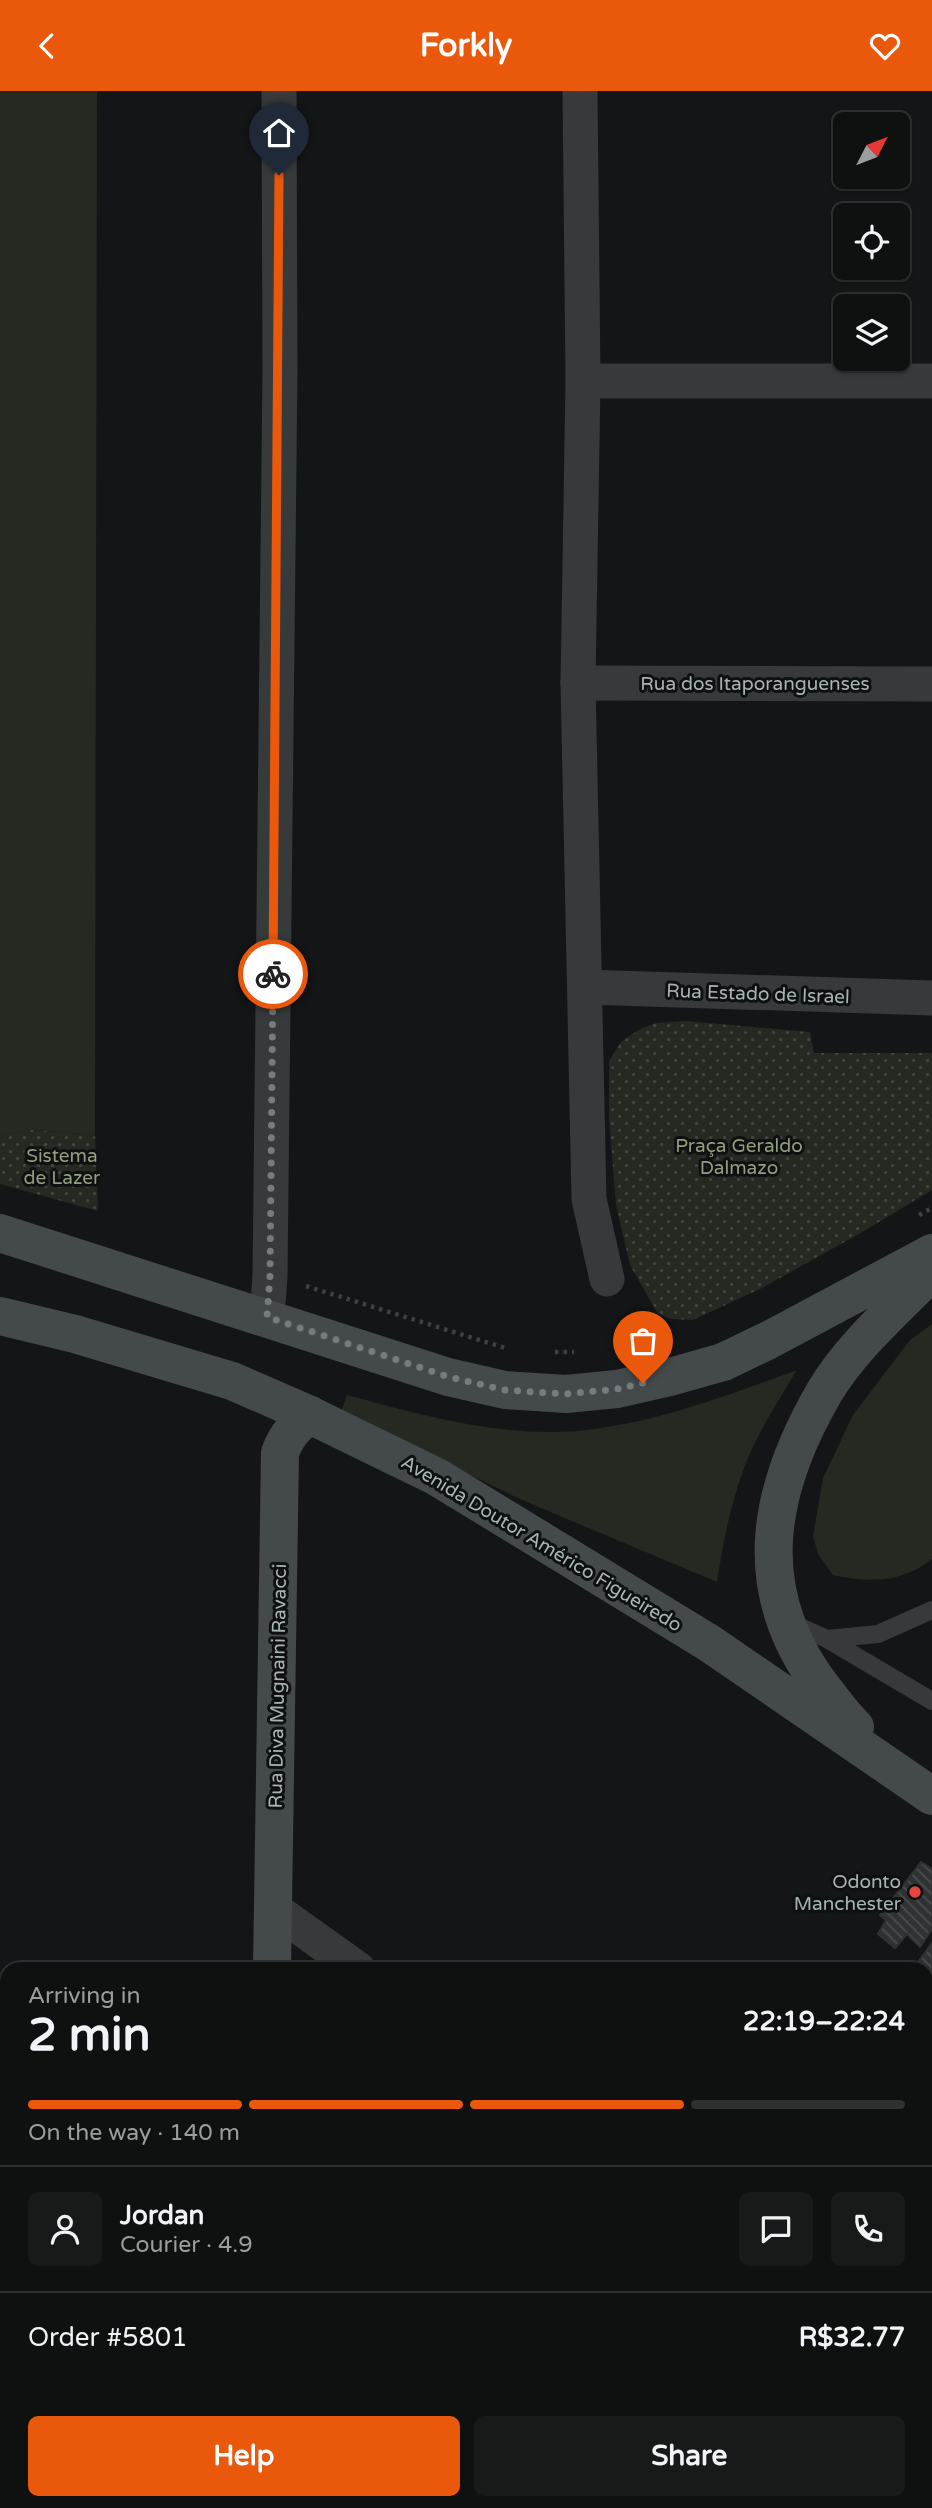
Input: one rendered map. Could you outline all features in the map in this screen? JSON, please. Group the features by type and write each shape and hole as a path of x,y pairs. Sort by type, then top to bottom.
{"main road":[{"path":"0,1233 190,1296"},
{"path":"0,1253 190,1296 267,1317 449,1377 505,1390 566,1394 617,1389 723,1362 932,1253"},
{"path":"922,1788 850,1722 800,1653 784,1620 775,1587 774,1524 781,1494 799,1444 826,1390 854,1352 932,1271"},
{"name":"Avenida Doutor Américo Figueiredo","path":"0,1316 75,1333 232,1381 310,1415 449,1484 709,1643 922,1788"},
{"name":"Rua Diva Mugnaini Ravacci","path":"272,1962 280,1453 285,1439 298,1423 310,1415"}],"street":[{"path":"267,1317 270,1276 279,398 279,91"},
{"path":"580,91 583,381 578,683 589,1199 607,1279"},
{"path":"583,381 932,381"},
{"name":"Rua dos Itaporanguenses","path":"578,683 932,684"},
{"name":"Rua Estado de Israel","path":"585,987 932,998"},
{"path":"274,1909 348,1962"}],"lane":[{"path":"827,1639 878,1634 932,1610"},
{"path":"784,1620 827,1639 932,1701"}],"path":[{"path":"910,1220 932,1208"},
{"path":"270,1276 518,1352"},
{"path":"554,1352 578,1352"}],"green space":[{"path":"0,91 97,91 95,1135 33,1130 0,1135"},
{"name":"Praça Geraldo Dalmazo","path":"686,1021 810,1032 814,1053 932,1053 932,1190 762,1288 693,1320 671,1319 658,1314 630,1265 616,1205 609,1118 609,1061 621,1042 640,1029 656,1023"},
{"name":"Sistema de Lazer","path":"33,1130 95,1135 98,1211 0,1184 0,1135"},
{"path":"932,1324 932,1559 909,1573 885,1579 833,1575 818,1554 813,1536 823,1478 853,1415 910,1340"},
{"path":"797,1370 761,1432 743,1471 727,1526 717,1582 522,1500 341,1412 347,1395 432,1417 489,1428 577,1431 661,1415"}],"building":[{"name":"Odonto Manchester","path":"921,1862 932,1869 932,1929 920,1947 907,1934 895,1948 878,1934 886,1920 880,1915"},
{"path":"932,1943 932,1962 918,1962"}],"way so far":[{"path":"273,974 270,1276 267,1317 449,1377 505,1390 566,1394 617,1389 643,1383"}],"place":[{"name":"Odonto Manchester","path":"915,1892"}],"route":[{"path":"273,974 279,175"}]}
